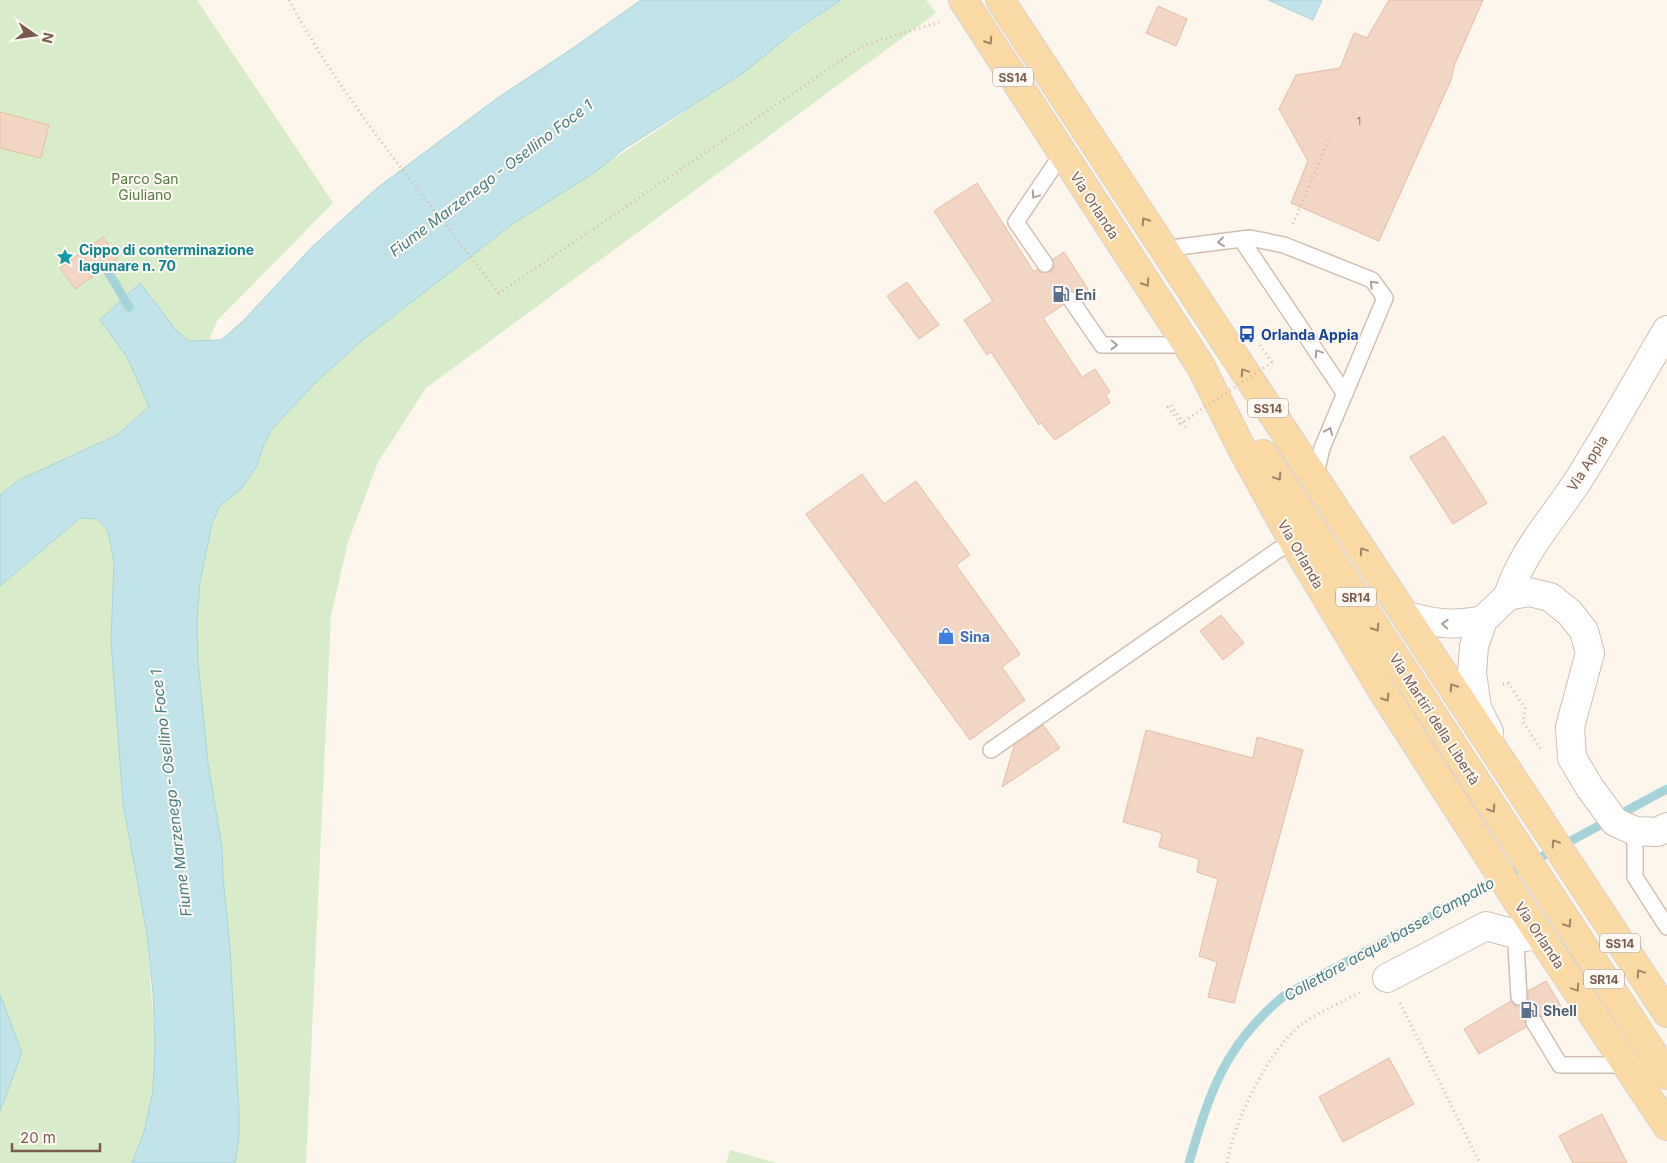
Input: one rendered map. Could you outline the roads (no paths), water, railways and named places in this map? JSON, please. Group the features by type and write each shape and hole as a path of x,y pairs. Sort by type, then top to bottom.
{"main road":[{"name":"SS14","path":"1000,0 1667,1013"},
{"name":"Via Orlanda","path":"956,10 1062,154 1193,355 1294,543 1385,695 1520,904 1531,933 1627,1065 1667,1126"},
{"name":"Via Martiri della Libertà","path":"1193,355 1256,442 1667,1075"}],"street":[{"name":"Via Appia","path":"1508,596 1516,573 1529,550 1580,478 1667,330"},
{"path":"1507,770 1477,708 1472,673 1474,646 1483,620 1508,596 1529,592 1550,597 1570,613 1584,631 1590,653 1570,727 1572,758 1590,788 1615,822 1635,831 1657,832 1667,827"},
{"path":"1407,616 1437,624 1460,625 1483,620"},
{"path":"1387,978 1486,926 1531,933"}],"lane":[{"path":"1045,264 1016,222 1062,154"},
{"path":"1163,249 1250,238 1284,245 1372,280 1385,298 1322,448 1315,478"},
{"path":"1242,239 1345,394"},
{"path":"1071,300 1102,344 1193,355"},
{"path":"991,750 1278,550 1294,543"},
{"path":"1635,831 1635,878 1667,927"},
{"path":"1519,997 1516,945 1531,933"},
{"path":"1534,1022 1560,1065 1627,1065"}],"water":[{"name":"Fiume Marzenego - Osellino Foce 1","path":"641,0 841,0 794,32 743,73 624,149 594,173 514,223 365,338 316,382 272,429 256,467 242,488 220,506 212,523 200,582 197,620 198,661 208,764 222,847 230,948 239,1137 235,1163 132,1163 144,1132 153,1090 155,1043 153,993 147,934 123,803 111,641 114,562 108,531 97,519 80,518 0,586 0,495 19,480 117,435 149,407 127,357 100,320 140,283 176,330 189,341 221,340 242,322 312,247 377,188 496,99"},
{"path":"1268,0 1322,0 1313,20"},
{"path":"0,994 22,1053 0,1111"}],"waterway":[{"path":"100,258 129,307"},
{"name":"Collettore acque basse Campalto","path":"1189,1163 1204,1113 1222,1070 1248,1032 1285,995 1667,789"}],"place":[{"name":"Cippo di conterminazione lagunare n. 70","path":"65,257"},
{"name":"Eni","path":"1061,294"},
{"name":"Orlanda Appia","path":"1247,334"},
{"name":"Sina","path":"946,636"},
{"name":"Shell","path":"1529,1010"}],"park label":[{"name":"Parco San Giuliano","path":"145,186"}]}
